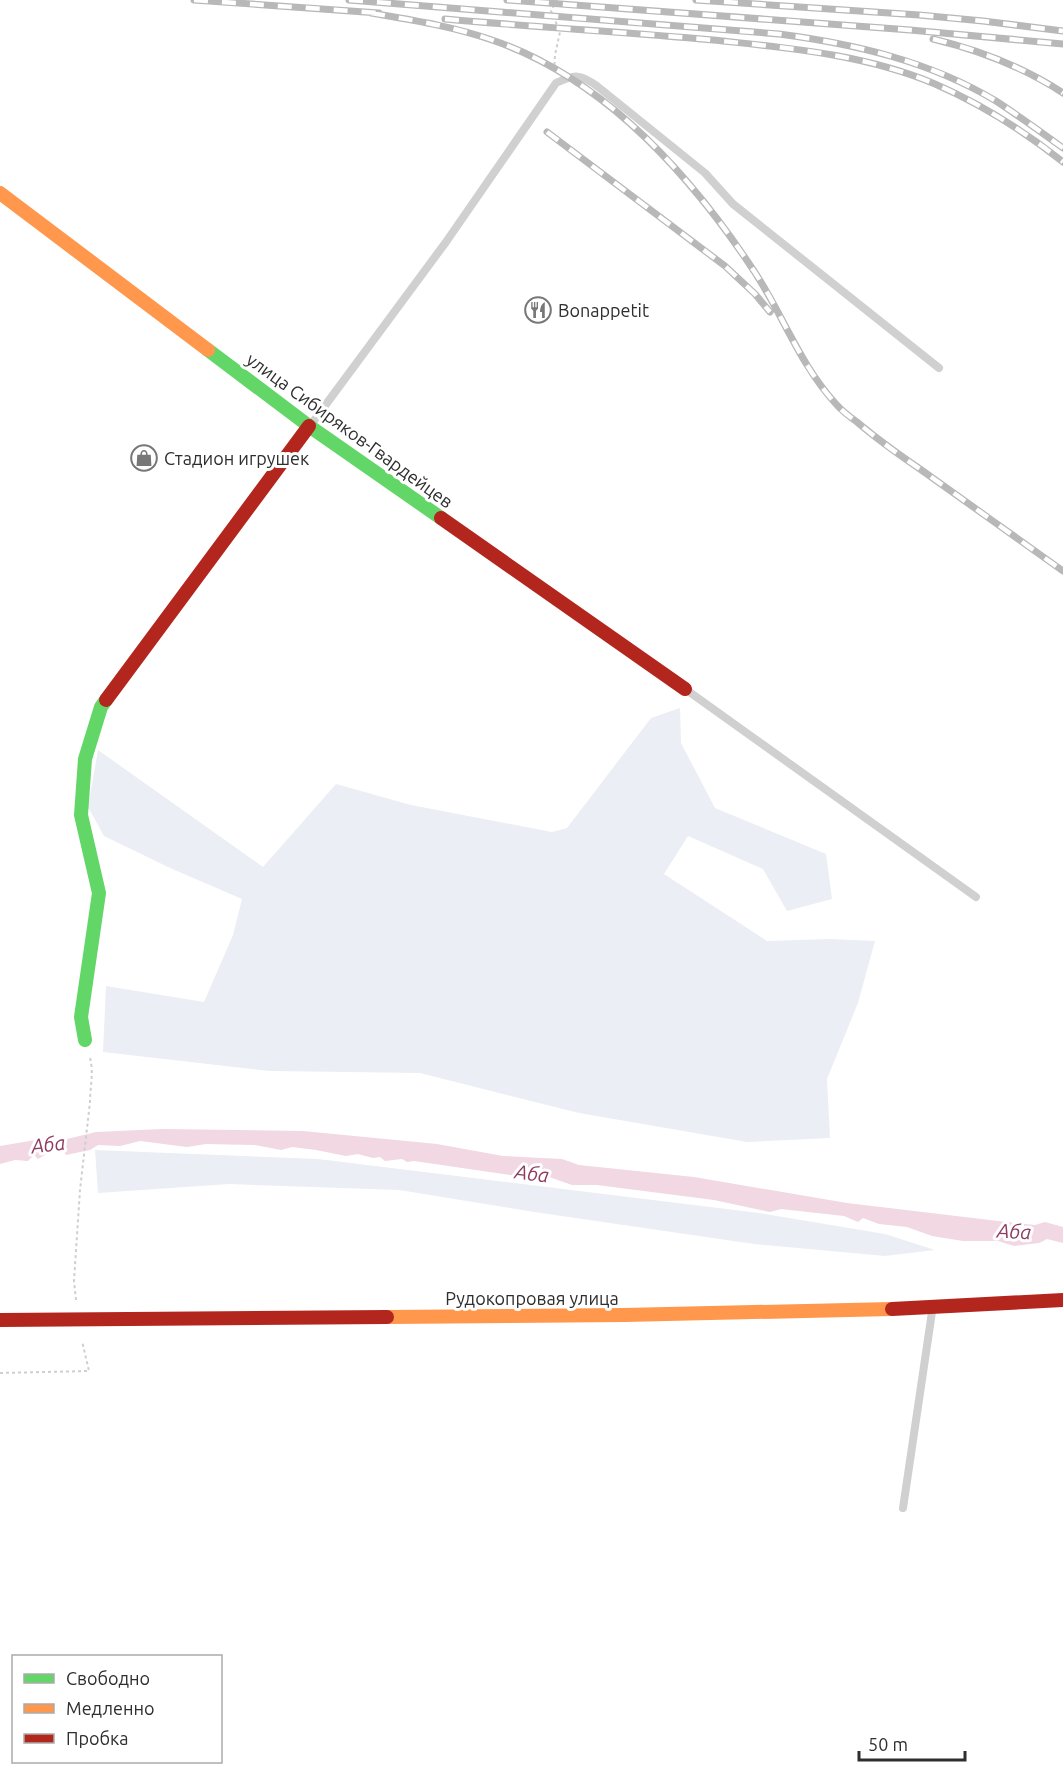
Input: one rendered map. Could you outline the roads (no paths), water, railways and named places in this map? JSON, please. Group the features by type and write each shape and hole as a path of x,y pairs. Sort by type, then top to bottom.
{"street":[{"name":"улица Сибиряков-Гвардейцев","path":"0,193 309,426 685,689"},
{"path":"85,1040 81,1017 99,893 81,815 85,759 101,707 309,426"},
{"name":"Рудокопровая улица","path":"0,1320 601,1315 932,1308 1063,1300"}],"lane":[{"path":"309,426 446,242 556,83 569,77 583,76 597,86 705,173 733,204 939,368"},
{"path":"685,689 976,897"},
{"path":"903,1508 932,1308"}],"water":[{"name":"Аба","path":"162,1129 303,1131 437,1144 503,1156 562,1159 579,1165 694,1177 847,1203 1035,1225 1045,1222 1063,1227 1063,1243 1047,1239 1039,1243 1014,1246 998,1241 963,1241 932,1236 907,1227 879,1224 863,1218 858,1222 844,1216 781,1209 770,1212 714,1200 597,1185 572,1185 549,1177 537,1179 414,1161 407,1162 402,1159 385,1161 380,1157 373,1158 358,1154 346,1156 292,1147 281,1150 255,1145 206,1144 187,1147 140,1141 120,1146 98,1145 90,1150 66,1155 64,1151 50,1152 38,1159 34,1155 28,1161 15,1160 0,1164 0,1146 53,1137 67,1139 96,1132"}],"railway":[{"path":"194,0 379,13"},
{"path":"349,0 779,34 836,43 891,56 971,87 1022,118 1063,148"},
{"path":"507,0 910,30 1063,44"},
{"path":"696,0 919,15 1063,31"},
{"path":"371,13 447,27 492,40 533,57 571,78 607,104 641,133 702,199 754,271 812,373 838,407 888,446 1063,571"},
{"path":"445,19 713,40 853,59 908,74 969,100 1002,119 1063,162"},
{"path":"933,39 1000,60 1063,93"},
{"path":"547,132 725,266 755,294 770,312"}],"place":[{"name":"Bonappetit","path":"538,310"},
{"name":"Стадион игрушек","path":"144,458"}]}
